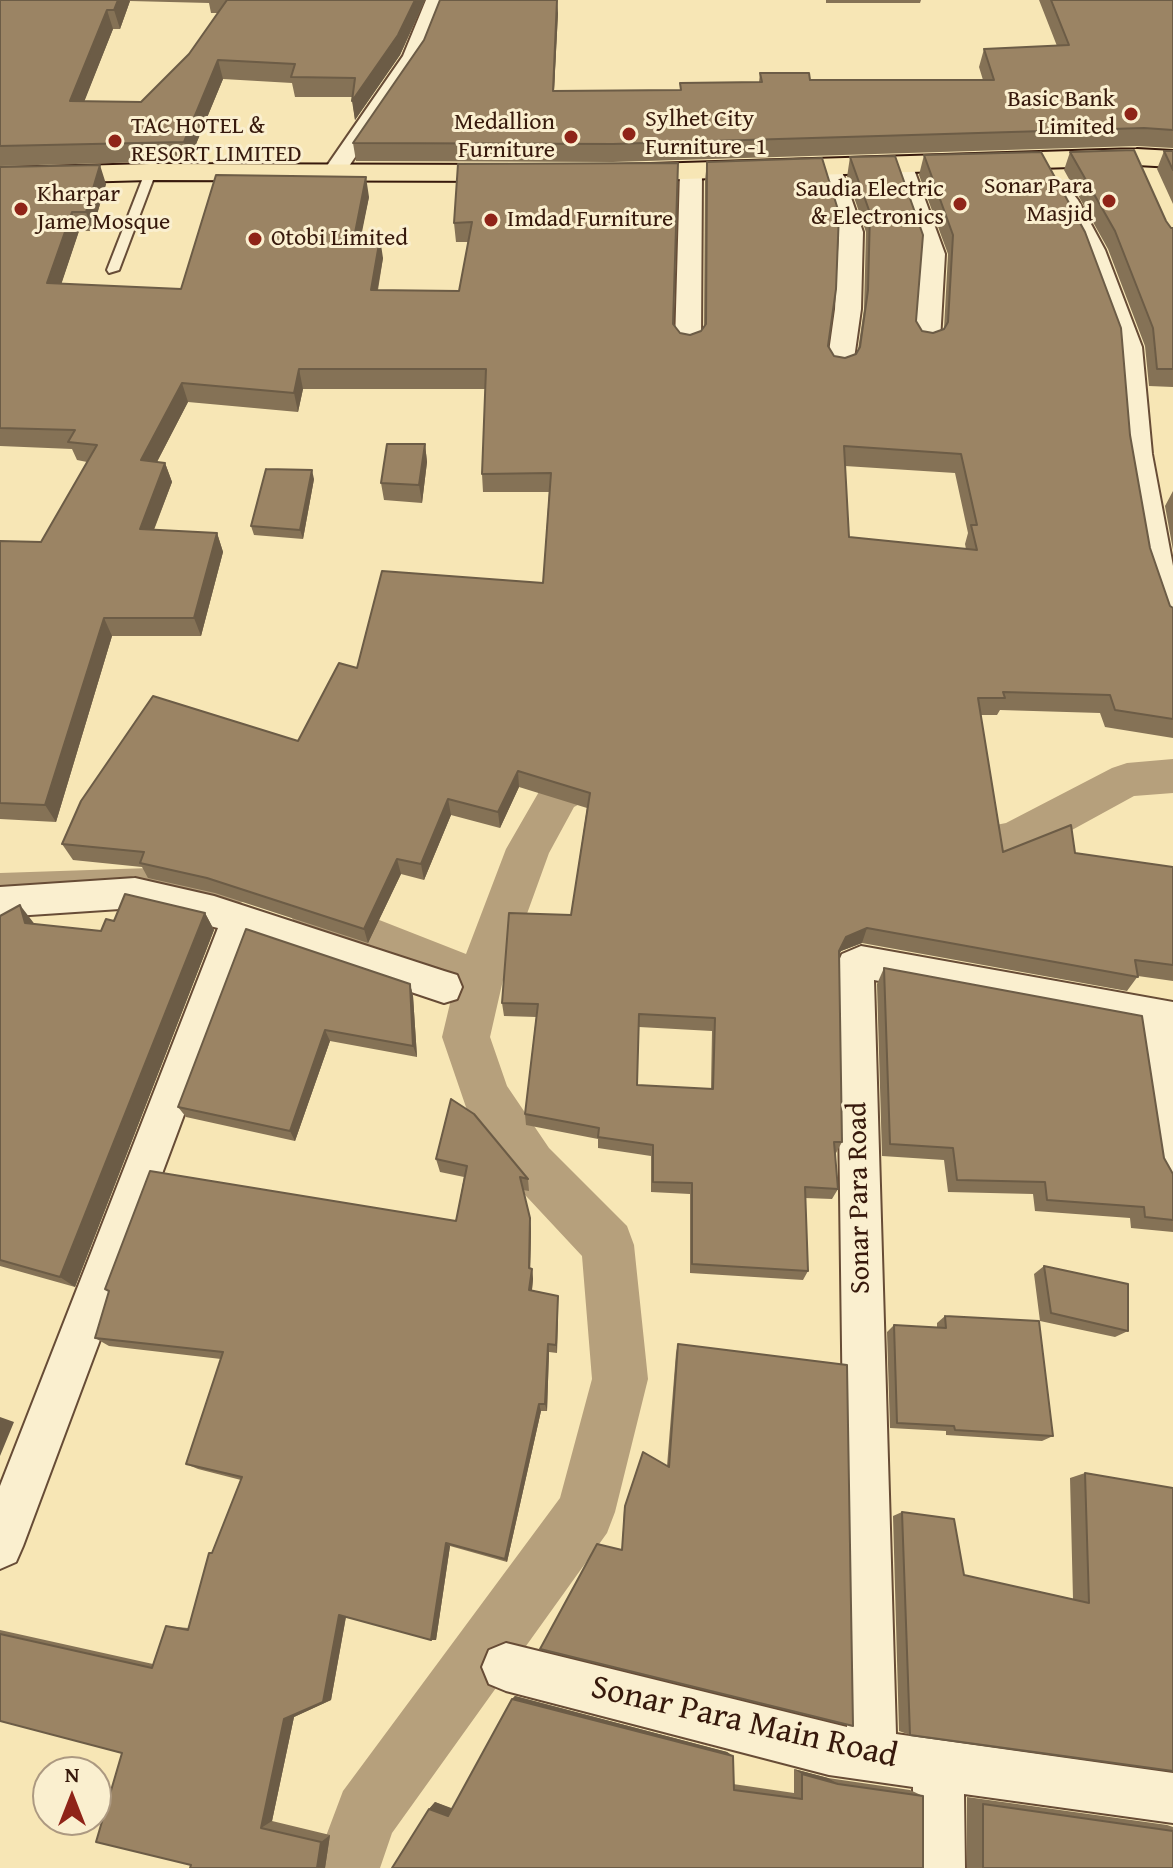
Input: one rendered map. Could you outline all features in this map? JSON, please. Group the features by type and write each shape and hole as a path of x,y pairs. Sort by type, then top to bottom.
{"highway":[{"path":"597,173 1137,157 1173,159"},
{"path":"0,176 150,172 551,173"}],"street":[{"path":"333,173 413,56 436,0"},
{"path":"1137,157 1149,184"},
{"path":"1044,160 1093,250 1129,347 1138,454 1158,566 1173,615"},
{"path":"901,164 933,254 927,341"},
{"path":"829,166 851,232 848,309 840,366"},
{"path":"688,343 691,171"},
{"path":"0,902 135,893 239,920 444,987"},
{"path":"0,1546 239,920"},
{"name":"Sonar Para Road","path":"872,1756 855,965 861,962 1161,1017"},
{"path":"1161,1017 1173,1169"},
{"name":"Sonar Para Main Road","path":"506,1667 829,1750 1173,1798"},
{"path":"938,1766 939,1868"}],"lane":[{"path":"113,270 150,172"}],"building":[{"path":"0,0 118,0 114,10 107,10 70,101 141,102 189,54 227,0 415,0 398,35 352,101 355,78 291,77 295,64 218,60 184,142 0,146"},
{"path":"440,0 557,0 553,91 681,90 680,83 762,82 760,73 809,73 810,80 994,80 984,49 1069,45 1051,0 1173,0 1173,130 1144,128 613,144 353,143 424,40"},
{"path":"1134,150 1166,221 1173,228 1173,369 1157,369 1153,328 1115,231 1070,152"},
{"path":"1164,151 1173,151 1173,170"},
{"path":"1041,152 1085,232 1121,328 1130,435 1150,548 1173,608 1173,719 1115,710 1110,695 1003,692 1005,698 978,698 1003,852 1071,825 1075,853 1173,867 1173,965 1135,960 1138,977 867,928 846,937 839,951 842,1142 834,1142 838,1189 805,1187 808,1271 692,1264 692,1183 653,1182 653,1145 598,1137 599,1128 525,1114 538,1004 502,1003 509,913 571,915 590,793 518,771 498,812 448,799 421,864 397,859 364,929 207,878 140,863 144,852 62,844 81,801 153,696 298,741 339,663 357,668 382,571 543,583 551,473 482,474 486,369 299,369 294,393 182,383 141,460 165,463 140,529 217,533 194,618 104,618 45,805 0,803 0,541 41,542 97,445 68,442 75,430 0,428 0,167 100,165 86,212 72,212 47,283 181,289 216,175 366,177 354,238 380,238 371,290 459,291 472,222 454,223 458,164 678,163 673,324 680,333 690,335 701,331 706,324 707,162 822,158 839,213 836,289 828,346 834,356 845,358 856,354 860,347 868,290 870,213 850,157 895,156 923,235 916,321 922,331 933,333 944,329 948,322 953,235 924,155","holes":["844,446 961,454 977,525 971,525 977,550 849,537","639,1014 715,1018 713,1089 637,1085"]},
{"path":"387,444 425,444 419,485 381,483"},
{"path":"266,469 312,470 300,530 251,526"},
{"path":"125,894 205,913 60,1277 0,1260 0,916 20,905 25,923 101,931 106,919 114,921"},
{"path":"246,929 410,984 413,1046 325,1030 290,1131 178,1107"},
{"path":"884,968 1142,1016 1164,1158 1173,1174 1173,1220 1145,1217 1144,1207 1047,1200 1045,1182 957,1180 953,1148 890,1144"},
{"path":"451,1099 474,1114 528,1179 520,1177 530,1218 529,1268 532,1269 529,1290 558,1296 556,1345 548,1344 545,1404 539,1404 505,1559 446,1543 431,1640 339,1615 323,1702 284,1719 261,1828 321,1842 317,1868 190,1868 191,1865 96,1842 98,1836 112,1836 112,1787 122,1753 0,1721 0,1634 152,1668 166,1626 188,1630 209,1553 212,1553 242,1477 186,1464 223,1352 95,1338 109,1291 105,1289 150,1171 456,1221 467,1166 436,1159"},
{"path":"1044,1266 1128,1284 1128,1331 1051,1313"},
{"path":"945,1316 1039,1321 1053,1436 897,1423 894,1325 946,1328"},
{"path":"678,1344 847,1365 853,1726 540,1649 597,1544 622,1550 625,1506 643,1452 669,1467"},
{"path":"1085,1473 1173,1488 1173,1771 910,1735 902,1512 954,1519 964,1575 1089,1603"},
{"path":"512,1699 733,1756 734,1790 802,1799 802,1774 838,1784 923,1796 923,1868 392,1868 429,1809 448,1816"},
{"path":"983,1804 1173,1831 1173,1868 983,1868"}],"waterway":[{"path":"479,980 528,849 559,795 609,768"},
{"path":"941,852 1014,840 1127,780 1173,776"},
{"path":"0,892 240,884"},
{"path":"313,914 479,980"},
{"path":"347,1868 366,1814 586,1512 620,1379 608,1245 531,1165 486,1097 466,1037 479,980"}],"place":[{"name":"Basic Bank Limited","path":"1131,114"},
{"name":"Sylhet City Furniture -1","path":"629,134"},
{"name":"Medallion Furniture","path":"571,137"},
{"name":"TAC HOTEL & RESORT LIMITED","path":"115,141"},
{"name":"Sonar Para Masjid","path":"1109,201"},
{"name":"Saudia Electric & Electronics","path":"960,204"},
{"name":"Kharpar Jame Mosque","path":"21,209"},
{"name":"Imdad Furniture","path":"491,220"},
{"name":"Otobi Limited","path":"255,239"}]}
